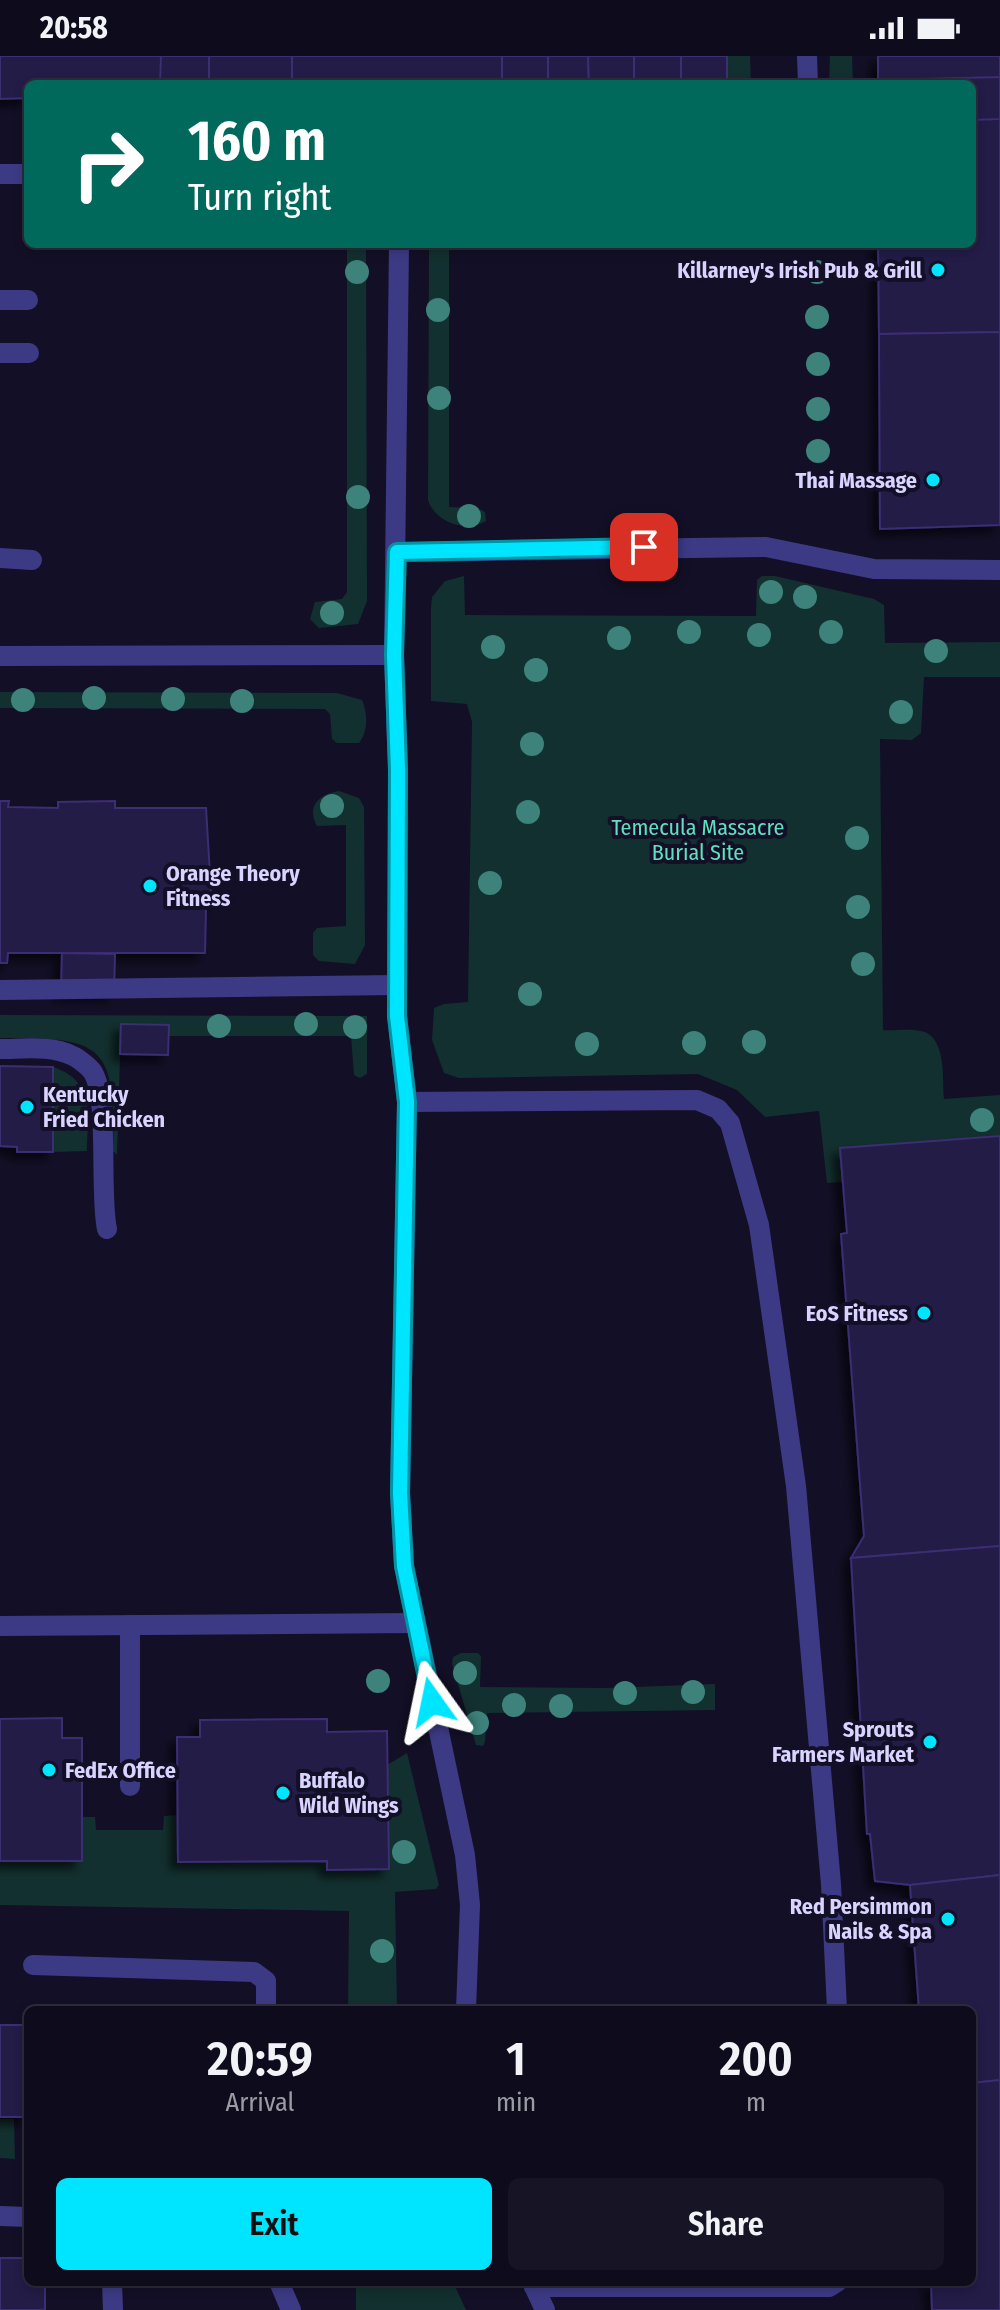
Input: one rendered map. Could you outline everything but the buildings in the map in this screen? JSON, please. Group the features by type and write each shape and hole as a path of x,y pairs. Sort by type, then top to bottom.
{"lane":[{"path":"807,56 808,80"},
{"path":"0,174 24,174"},
{"path":"399,248 394,655 398,770 397,1016 407,1102 400,1493 404,1566 465,1855 470,1905 466,2006"},
{"path":"0,300 28,300"},
{"path":"0,353 29,353"},
{"path":"397,552 766,547 874,569 1000,570"},
{"path":"0,558 32,560"},
{"path":"0,656 394,655"},
{"path":"0,990 397,985"},
{"path":"0,1049 45,1049 73,1056 93,1072 101,1106 101,1205 107,1229"},
{"path":"407,1102 697,1100 718,1109 730,1123 759,1225 794,1460 829,1868 837,2006"},
{"path":"0,1626 415,1623"},
{"path":"130,1625 130,1786"},
{"path":"33,1965 254,1972 266,1981 266,2006"},
{"path":"0,2216 24,2217"},
{"path":"112,2286 113,2310"},
{"path":"281,2286 291,2310"},
{"path":"534,2286 545,2310"},
{"path":"730,2286 831,2286"}],"green space":[{"path":"727,56 750,56 751,80 727,80"},
{"path":"830,56 852,56 853,80 829,80"},
{"path":"347,248 366,248 367,601 358,624 319,628 310,619 315,602 342,599 347,592"},
{"path":"429,248 449,248 449,507 478,508 485,512 486,521 469,526 452,523 437,514 428,500"},
{"name":"Temecula Massacre Burial Site","path":"464,576 465,615 756,616 757,580 762,576 775,576 874,599 884,605 885,643 1000,642 1000,677 924,677 921,733 912,740 880,739 883,1030 921,1031 935,1041 942,1059 944,1099 1000,1095 1000,1136 841,1148 843,1182 827,1183 819,1111 765,1117 737,1090 698,1074 459,1078 444,1073 432,1040 434,1008 468,1002 472,722 467,704 431,701 431,608 432,597 445,581"},
{"path":"0,692 337,693 362,700 366,723 359,743 337,743 332,739 330,714 325,709 0,708"},
{"path":"339,791 359,798 364,807 365,945 355,964 319,961 313,955 313,933 317,928 346,926 346,825 317,826 313,812 321,798"},
{"path":"0,1015 367,1016 367,1074 360,1078 354,1075 351,1036 169,1036 169,1025 121,1024 117,1155 113,1151 111,1088 106,1068 97,1054 82,1045 62,1040 0,1038"},
{"path":"53,1067 67,1073 82,1090 88,1112 87,1151 53,1152"},
{"path":"461,1653 478,1653 481,1656 480,1687 606,1688 715,1684 715,1710 487,1713 485,1742 483,1746 476,1745 452,1664 453,1657"},
{"path":"407,1753 439,1885 436,1889 395,1892 397,2006 348,2006 349,1911 0,1905 0,1861 82,1860 82,1817 95,1817 96,1830 163,1830 164,1816 178,1815 178,1862 327,1861 328,1870 388,1869 387,1765"},
{"path":"0,2119 14,2119 15,2159 0,2158"},
{"path":"356,2286 455,2286 466,2310 356,2310"}],"place":[{"name":"Killarney's Irish Pub & Grill","path":"938,270"},
{"name":"Thai Massage","path":"933,480"},
{"name":"Orange Theory Fitness","path":"150,886"},
{"name":"Kentucky Fried Chicken","path":"27,1107"},
{"name":"EoS Fitness","path":"924,1313"},
{"name":"Sprouts Farmers Market","path":"930,1742"},
{"name":"FedEx Office","path":"49,1770"},
{"name":"Buffalo Wild Wings","path":"283,1793"},
{"name":"Red Persimmon Nails & Spa","path":"948,1919"}],"route":[{"path":"432,1702 404,1566 400,1493 405,1361 407,1102 397,1016 398,770 394,655 397,552 644,547"}]}
